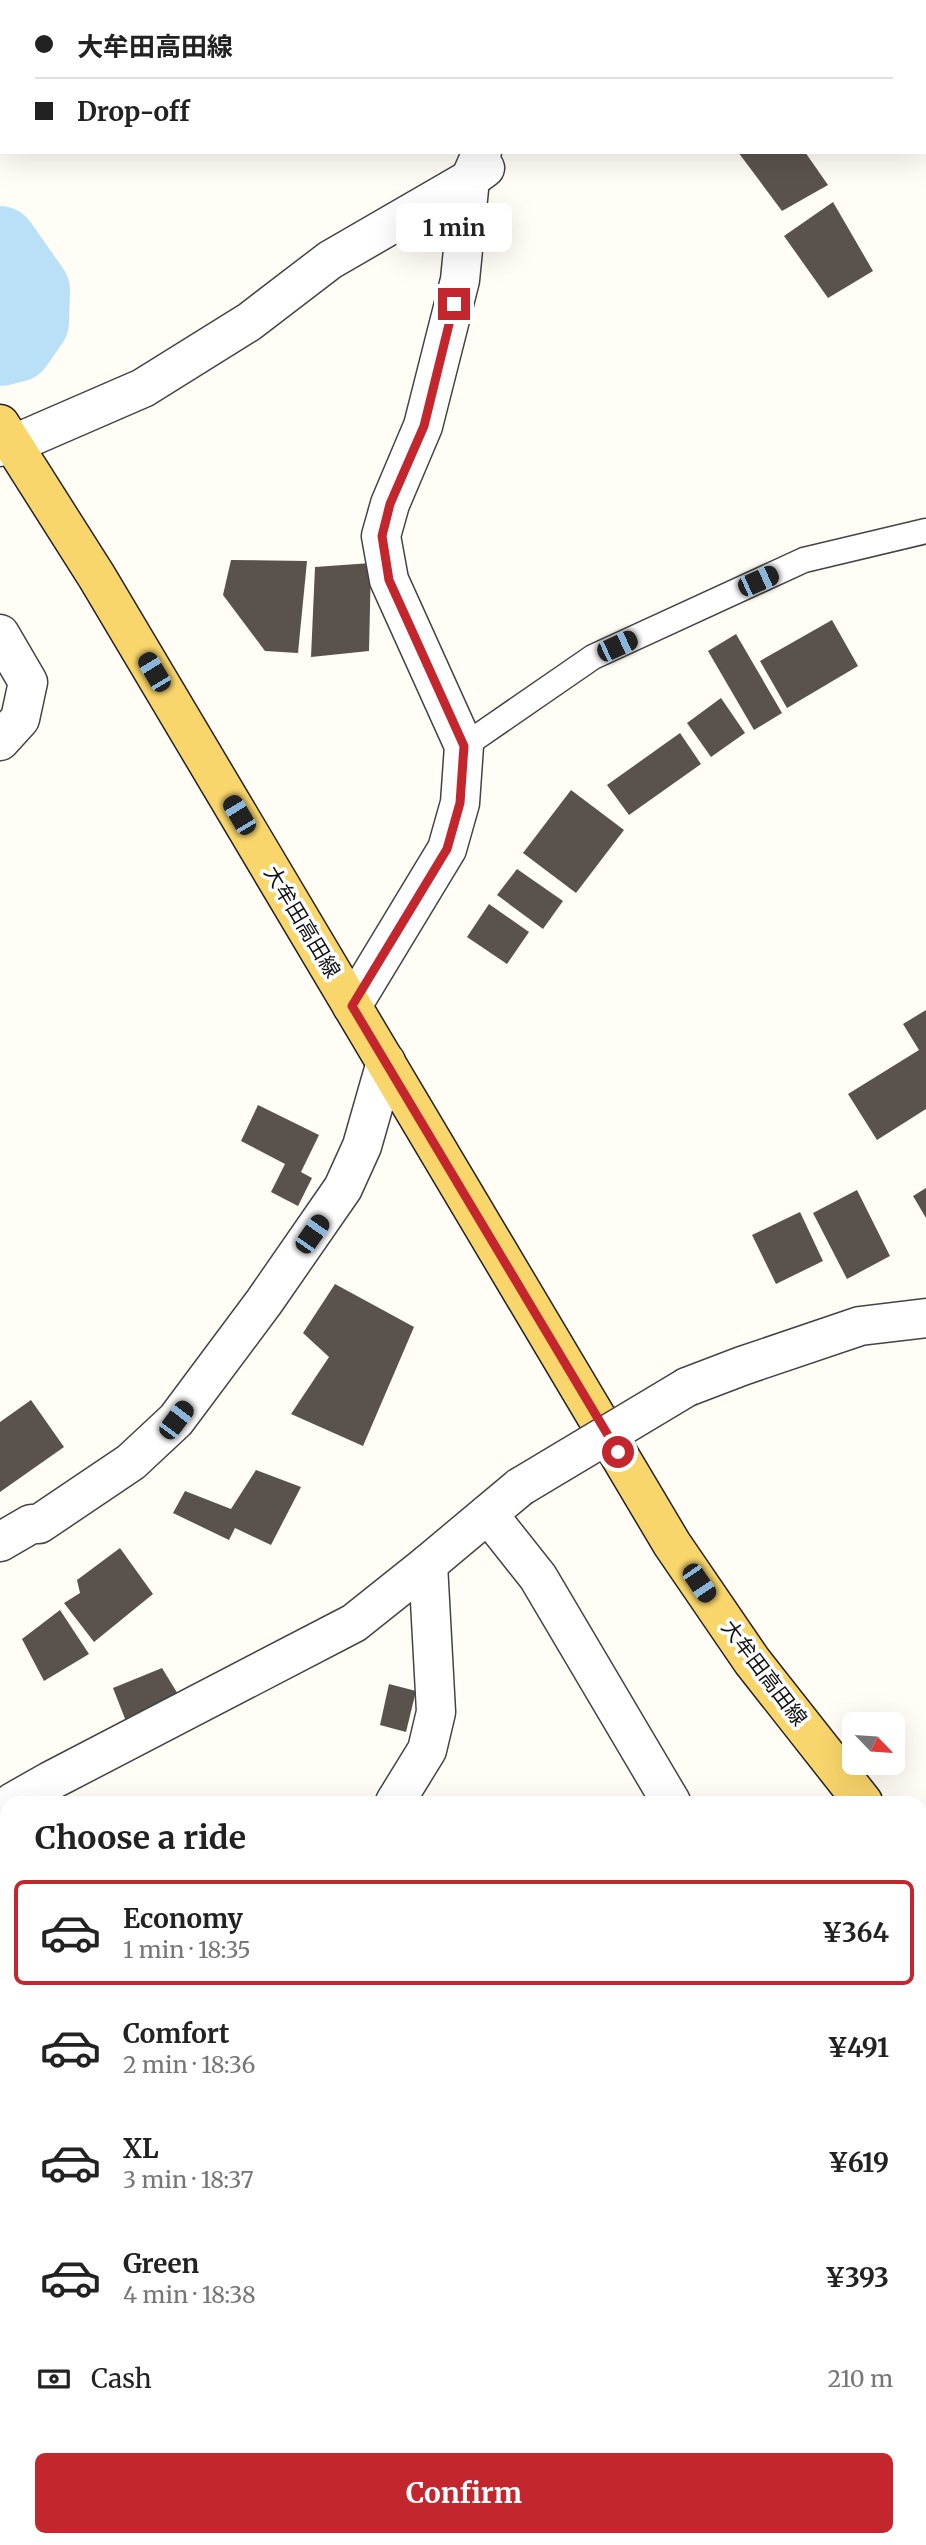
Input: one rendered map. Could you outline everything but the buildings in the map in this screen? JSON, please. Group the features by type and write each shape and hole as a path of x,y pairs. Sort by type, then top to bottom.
{"main road":[{"name":"大牟田高田線","path":"5,438 104,588 672,1544 752,1661 858,1796"}],"street":[{"path":"5,438 143,388 249,322 330,260 476,166 502,154"},
{"path":"352,1006 447,849 460,803 464,746 389,580 382,536 390,504 424,426 460,280 476,166"},
{"path":"0,635 28,682 20,719 0,741"},
{"path":"0,1542 31,1524 39,1524 131,1462 176,1420 264,1302 343,1188 362,1146 386,1062"},
{"path":"55,1792 354,1623 520,1487 687,1387 860,1326 926,1318"},
{"path":"488,1514 538,1577 667,1796"},
{"path":"399,1796 426,1750 436,1712 428,1564"}],"lane":[{"path":"464,746 605,651 804,560 926,531"}],"waterway":[{"path":"0,243 33,290 32,322 16,345 0,349"}],"route":[{"path":"454,304 424,426 390,504 382,536 389,580 464,746 460,803 447,849 352,1006 618,1452"}]}
